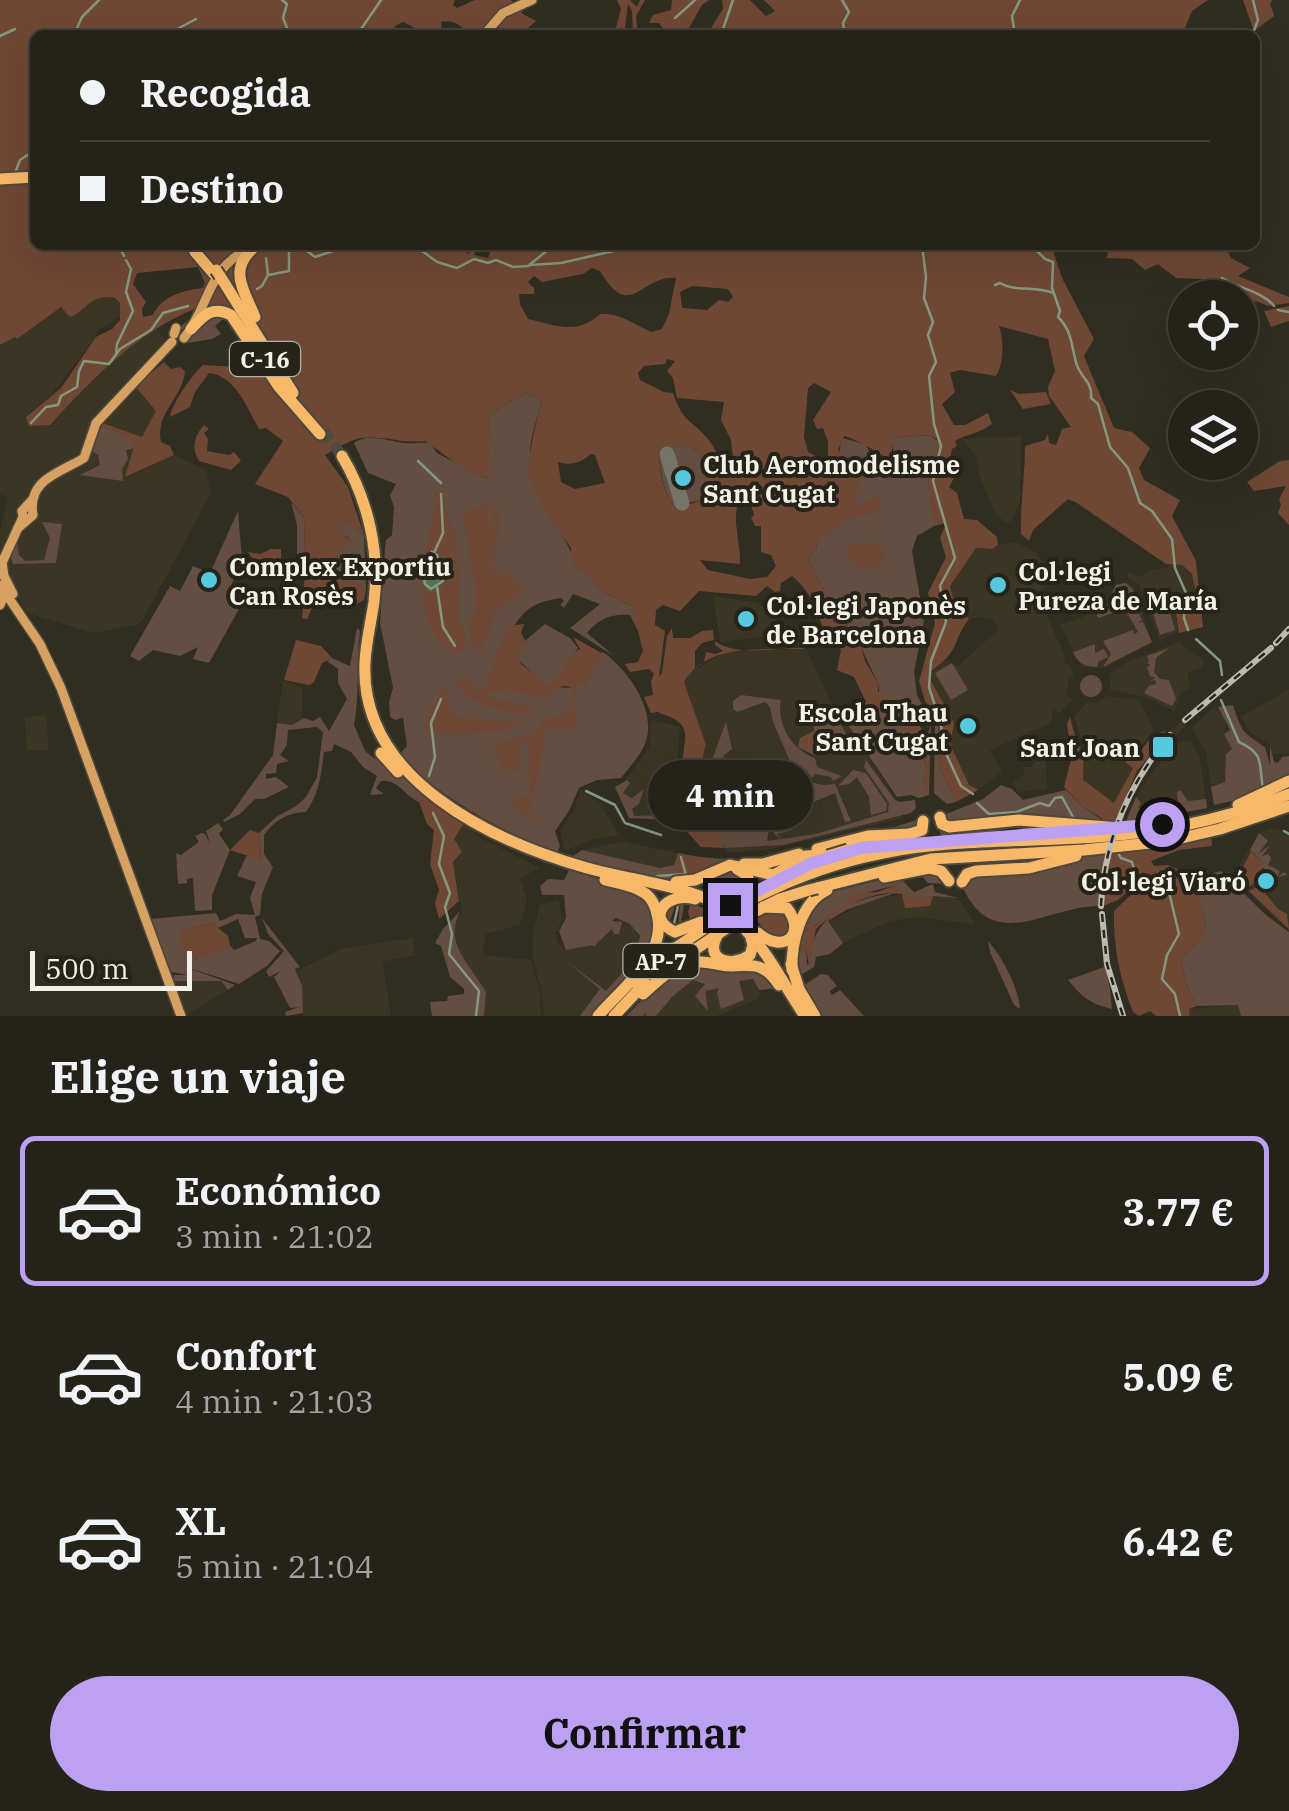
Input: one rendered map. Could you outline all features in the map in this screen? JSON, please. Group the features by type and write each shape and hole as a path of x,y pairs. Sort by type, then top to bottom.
{"highway":[{"path":"0,182 30,179"},
{"path":"251,250 242,258 240,278 284,380"},
{"name":"C-16","path":"196,251 217,275 322,433"},
{"name":"C-16","path":"217,275 282,387 322,433"},
{"path":"181,334 211,311 230,315 271,378 322,433"},
{"path":"371,644 375,574 367,513 340,459 362,510 370,552 371,588 359,670 368,709 404,768"},
{"path":"375,574 366,655 367,697 380,733 404,768 440,798 497,833 553,857 677,887 732,916 771,948 788,986"},
{"path":"362,656 363,695 374,731 394,764 421,789"},
{"path":"381,753 397,772 484,830 559,864 650,898 656,910 657,945 602,1016"},
{"path":"845,850 880,844 1149,826 1289,797"},
{"path":"814,888 929,868 956,881 976,871 1029,868 1220,829 1289,797"},
{"name":"AP-7","path":"602,1016 663,959 732,916 819,870 924,846 1144,832 1289,797"},
{"name":"AP-7","path":"618,1016 671,960 732,916 798,884 860,865 936,852 1117,842 1184,832 1233,820 1289,797"},
{"path":"940,817 942,824 949,827 1019,820 1102,828 1149,826"},
{"path":"772,882 871,840 911,834 923,829 924,821"},
{"path":"617,875 686,882 731,863 764,864 861,838 911,834"},
{"path":"788,986 801,908 814,888 931,859 1140,844"},
{"path":"718,868 736,865 771,875 814,854 924,846"},
{"path":"732,916 688,897 676,897 662,908 661,918 666,928 679,932 705,921 732,916 890,863 1042,846"},
{"path":"618,1016 676,962 800,859"},
{"path":"559,864 678,891 732,916 769,949 806,1014"},
{"path":"732,916 712,950 722,962 745,960 753,944 732,916 708,888 710,878 721,870 736,868 750,882 732,916"},
{"path":"788,986 802,918 816,896 834,888 929,868"},
{"path":"763,906 782,906 793,916 793,934 771,948"},
{"path":"610,1002 654,960 705,921"},
{"path":"642,994 676,968 698,962 760,965 788,986"}],"main road":[{"path":"489,30 506,11 532,0"},
{"path":"24,619 1,565 46,476 84,458 96,423 181,334 220,271 245,250"},
{"path":"0,586 45,653 65,697 179,1016"},
{"path":"0,586 1,603"}],"shaded area":[{"path":"0,0 455,0 453,5 457,8 475,0 525,1 529,4 521,13 536,21 526,30 464,30 445,21 441,22 442,30 418,30 403,22 395,26 396,30 30,30 30,250 463,250 469,254 476,250 474,255 488,258 490,250 1053,250 1062,278 1094,339 1084,356 1114,428 1132,432 1150,448 1139,468 1144,480 1180,500 1172,516 1196,561 1203,627 1179,633 1176,613 1196,592 1192,574 1182,565 1166,564 1077,503 1068,499 1033,530 1029,541 1021,534 1025,446 1045,440 1048,434 1049,443 1056,445 1062,429 1071,427 1049,396 1048,387 1055,371 1048,339 999,326 1002,352 996,376 960,370 950,373 955,392 942,404 954,425 965,425 988,413 992,424 955,441 957,446 952,449 947,465 950,477 954,478 949,487 957,493 964,519 977,520 997,537 998,545 992,549 976,548 950,586 955,606 969,619 951,652 929,677 954,723 950,744 969,785 978,790 956,802 940,768 939,724 919,681 935,623 928,593 946,557 940,538 946,523 934,526 927,470 933,464 937,439 929,435 892,438 892,456 887,458 844,436 838,450 844,459 837,469 839,482 864,473 853,506 875,496 879,508 867,515 849,517 816,542 817,548 808,559 837,614 859,640 878,691 915,718 927,732 929,741 923,752 929,762 928,789 926,792 923,778 927,768 913,741 890,716 866,702 854,677 837,670 841,650 834,637 828,636 806,590 792,576 781,583 780,591 767,586 756,596 699,591 680,611 663,605 656,610 655,625 665,631 659,677 672,628 673,638 690,638 713,630 714,640 702,643 695,651 695,669 684,682 706,745 701,770 701,810 703,816 708,816 717,794 736,782 742,784 752,779 748,798 755,811 720,829 725,848 701,847 685,828 681,816 685,781 683,728 674,719 651,713 644,697 653,695 654,674 649,669 630,672 625,664 638,662 643,651 632,606 600,590 592,578 578,571 571,548 534,489 530,453 542,400 526,393 490,414 488,479 461,467 425,441 361,438 325,455 348,487 364,535 343,520 342,535 352,540 347,547 338,548 337,570 366,590 364,600 349,607 315,601 307,619 302,618 308,572 304,555 305,519 288,497 255,484 283,441 266,428 259,429 234,386 209,373 190,407 170,417 174,404 203,365 238,367 243,356 241,346 246,343 227,317 222,320 220,312 234,321 246,339 231,314 212,310 198,319 211,290 208,287 185,330 177,329 189,320 194,309 133,345 50,425 29,426 26,417 61,388 96,337 120,320 120,303 114,297 98,298 70,317 61,307 0,345","holes":["198,267 205,283 203,288 167,299 153,315 143,317 146,302 133,284 137,273","592,268 600,271 620,294 628,295 664,279 676,278 662,329 652,332 608,314 574,327 528,319 519,294 534,294 528,282 534,276 542,282 583,274","692,286 728,289 733,297 728,302 719,300 707,310 682,308 680,292","667,359 675,361 667,371 673,378 677,398 724,402 721,420 731,440 734,467 721,459 684,415 673,393 640,380 638,373 644,366 665,364","814,383 831,392 813,420 817,429 823,428 828,442 828,458 824,460 808,452 804,437 808,388","688,446 699,452 711,497 675,509 664,488 659,450","595,455 605,483 575,489 561,482 558,462 571,464","750,502 754,515 751,518 755,526 761,526 761,552 771,555 776,566 767,577 750,579 708,570 700,560 740,564 737,507"]},
{"path":"617,0 630,0 637,7 640,0 645,0 636,16 637,30 633,30 628,4 625,30 615,30 621,9"},
{"path":"672,0 709,0 688,30 664,30 659,23 649,23 653,15 671,10"},
{"path":"722,0 750,0 766,16 775,11 764,0 1208,0 1192,11 1184,30 712,30 723,9"},
{"path":"1243,0 1273,0 1270,3 1274,16 1254,30"},
{"path":"1108,250 1227,250 1231,258 1250,268 1238,276 1248,280 1176,278 1158,264 1145,270 1132,259 1107,258"},
{"path":"1258,284 1289,297 1289,303 1268,306 1258,302"},
{"path":"99,296 114,297 120,303 120,316 97,331 51,395 26,416 100,369 155,327 167,342 147,364 156,411 127,477 174,455 206,470 211,493 142,621 93,633 27,613 0,565 0,530 8,498 0,494 0,345 18,338 61,307 82,312 88,301"},
{"path":"1289,306 1289,321 1271,327 1264,311"},
{"path":"220,312 222,320 215,326 221,334 188,343 201,320"},
{"path":"164,362 171,369 180,367 185,371 160,431 161,442 170,446 174,455 125,477 135,443 118,431 99,426 102,423 142,437 156,411 135,386"},
{"path":"1010,390 1019,394 1046,392 1051,404 1023,409"},
{"path":"526,393 542,400 530,454 542,499 578,570 592,578 600,590 632,606 639,633 630,615 611,616 591,628 587,633 614,656 570,628 600,604 573,594 564,608 561,598 525,612 497,666 545,684 575,687 574,680 603,652 622,669 638,692 648,731 645,744 621,778 597,780 579,788 555,831 560,846 557,854 473,812 398,756 407,746 403,718 390,717 393,688 380,623 385,547 392,535 394,507 390,495 396,484 368,473 354,443 371,438 430,443 437,453 487,479 490,414"},
{"path":"204,425 209,429 204,433 207,451 229,455 234,452 241,461 231,470 199,461 195,442"},
{"path":"102,427 118,431 136,443 135,448 126,450 123,481 80,475 100,465 93,452 97,431"},
{"path":"929,435 938,441 933,464 927,470 934,526 917,536 912,551 924,621 914,672 917,695 927,714 917,721 880,695 854,633 837,614 808,559 820,536 860,510 851,506 864,473 837,486 837,469 845,459 839,453 842,438 865,444 870,453 887,460 894,455 891,438"},
{"path":"1021,436 1020,500 1013,520 1006,523 995,513 975,454 962,439"},
{"name":"Club Aeromodelisme Sant Cugat","path":"688,446 699,452 712,498 675,509 665,488 659,450"},
{"path":"1289,460 1289,525 1278,513 1279,499 1286,486 1254,491 1247,482 1258,480 1258,475 1280,461"},
{"path":"435,491 443,493 446,516 455,538 458,620 465,637 460,654 435,635 425,608 422,587 429,594 442,590 445,581 441,556 433,550 425,555"},
{"path":"291,502 305,519 308,573 305,558 297,557 297,525"},
{"path":"468,503 477,509 486,504 489,525 493,526 491,511 498,504 498,535 493,537 496,544 492,555 499,560 489,565 502,576 504,569 520,584 521,591 495,614 483,649 469,647 476,589 463,515 472,512"},
{"name":"Complex Exportiu Can Rosès","path":"238,511 242,560 226,597 239,609 209,663 193,659 198,647 180,656 153,650 139,661 130,656 170,586 180,591 193,566 210,573"},
{"path":"342,519 364,535 366,590 337,570 338,548 350,538 341,535"},
{"path":"42,522 62,524 56,563 13,564 11,557 17,541 19,555 25,561 44,560 50,538"},
{"path":"864,542 880,548 886,558 884,565 861,569 847,556 848,547"},
{"path":"1016,542 1036,553 1044,564 1047,574 1043,589 1038,591 1039,598 1065,656 1064,664 1072,670 1074,676 1066,694 1073,699 1060,713 1051,713 1053,718 1048,724 990,750 1002,772 978,790 969,786 950,744 953,723 929,674 946,660 958,666 999,629 993,620 969,619 956,606 949,586 976,548 992,549"},
{"path":"281,549 281,572 260,570 248,552 260,554"},
{"path":"432,552 437,555 443,581 431,589 425,584 422,569"},
{"path":"1172,564 1182,566 1194,577 1195,592 1180,602 1175,612 1178,631 1160,640 1139,584 1129,579 1127,572 1141,577 1149,570"},
{"path":"1126,583 1133,590 1132,609 1142,620 1138,623 1143,622 1152,642 1103,667 1111,654 1103,641 1133,630 1134,634 1138,632 1125,609 1098,618 1097,615 1116,585"},
{"path":"1116,584 1134,587 1152,643 1103,668 1082,667 1060,625 1099,611"},
{"name":"Col·legi Japonès de Barcelona","path":"713,596 758,603 788,634 720,642"},
{"path":"1168,605 1175,630 1160,635 1152,610"},
{"path":"524,624 521,633 526,643 517,655 521,664 548,685 554,684 572,654 580,649 573,637 605,655 590,666 595,671 587,679 587,688 577,682 576,699 571,687 562,686 545,698 505,689 487,693 489,698 536,708 525,714 479,703 463,693 456,686 466,674 477,691 489,685 489,674 508,626"},
{"path":"545,624 570,638 578,648 554,685 547,686 515,657 520,645"},
{"path":"1289,625 1289,632 1278,645 1187,723 1153,763 1130,797 1119,826 1115,825 1138,772 1171,730 1263,655"},
{"path":"357,628 360,631 354,725 365,751 375,759 378,754 423,796 419,802 387,781 381,781 376,788 384,794 370,795 377,776 351,752 334,744 332,751 324,752 317,790 306,812 282,818 264,835 264,854 273,867 262,894 260,915 255,917 260,939 280,951 267,966 239,984 183,966 235,985 228,990 221,981 173,981 174,975 187,975 168,971 150,919 216,913 220,921 236,914 255,915 250,898 256,882 237,876 247,855 261,859 259,833 306,797 317,777 323,732 317,727 288,730 287,745 280,755 289,761 277,764 276,773 266,774 266,779 276,777 289,787 255,799 240,814 223,820 273,755 277,723 292,725 304,718 313,721 320,717 329,731 347,699 338,683 338,669 327,661 332,658 350,666","holes":["238,919 245,938 257,938 234,950 230,945 195,959 185,930 212,923 218,928"]},
{"path":"296,640 321,646 332,658 322,663 309,685 284,680"},
{"path":"715,641 745,650 722,654 698,667 706,652 723,651"},
{"path":"1068,642 1073,652 1095,644 1095,653 1104,649 1108,657 1098,662 1097,667 1086,665 1076,657 1073,653"},
{"path":"1179,642 1204,661 1202,667 1187,673 1191,688 1180,692 1175,712 1146,697 1110,690 1110,674 1129,661"},
{"path":"1169,648 1156,658 1154,672 1160,679 1169,680 1176,699 1172,706 1144,693 1156,684 1155,680 1150,681 1155,678 1150,676 1147,656"},
{"path":"806,649 831,701 895,797 902,818 768,850 728,853 702,818 697,803 703,776 702,755 696,717 684,682 689,674 724,652"},
{"path":"952,663 968,690 951,700 935,673"},
{"path":"1091,675 1099,678 1099,694 1091,697 1083,694 1080,686 1083,678"},
{"path":"283,681 302,687 302,720 289,726 277,723"},
{"path":"442,686 455,717 527,723 491,732 428,733 424,726"},
{"path":"1289,689 1289,753 1270,754 1272,746 1250,732 1241,717"},
{"path":"741,695 781,700 783,727 793,742 815,758 817,767 842,776 833,781 831,777 815,774 812,778 806,770 800,775 802,780 835,784 851,821 845,822 835,793 806,805 770,707 765,702 737,712 733,701"},
{"path":"1107,696 1139,700 1154,730 1124,761 1133,768 1114,804 1083,780 1084,749 1074,716 1087,703 1097,703"},
{"path":"866,702 890,716 914,741 927,769 923,778 926,790 929,762 923,752 931,722 929,795 897,797 841,715"},
{"path":"1233,705 1243,730 1265,747 1270,765 1270,745 1274,762 1289,756 1289,779 1245,798 1214,805 1211,787 1225,782 1226,754 1232,749 1224,734 1230,730 1218,707"},
{"path":"573,706 577,720 574,730 546,728 534,795 527,810 540,818 527,816 511,800 531,796 528,739 517,746 519,771 501,769 497,757 489,750 533,734 545,719 563,715"},
{"path":"814,706 829,712 841,724 852,756 825,743 816,756 798,747 800,738 814,731"},
{"path":"1214,707 1223,716 1223,731 1232,749 1225,759 1225,782 1211,787 1206,752 1192,728"},
{"path":"821,708 833,718 818,718 820,727 824,731 836,725 838,740 822,741 804,749 804,737 817,730 815,714"},
{"path":"47,715 48,750 27,750 24,717"},
{"path":"1070,717 1084,753 1083,780 1114,803 1133,768 1125,762 1138,754 1153,735 1165,731 1163,740 1137,771 1114,826 1082,806 1064,787 1072,755 1067,724"},
{"path":"651,720 680,727 678,757 685,776 675,797 672,821 660,817 629,818 615,786 625,781 646,752"},
{"path":"938,721 940,768 956,802 947,804 934,793"},
{"path":"726,722 732,749 723,756 730,772 744,768 747,763 756,784 753,792 769,829 767,841 816,834 888,812 889,803 864,767 866,760 894,799 915,800 916,808 911,813 783,845 726,848 719,840 720,829 750,813 748,790 752,781 740,785 707,773"},
{"path":"1191,740 1200,759 1207,808 1125,824 1150,775 1178,743"},
{"path":"1040,755 1046,755 1047,789 1018,792 1012,782"},
{"path":"853,770 866,773 887,804 886,811 871,815 869,797 857,777 838,786"},
{"path":"627,780 630,783 623,793 632,798 644,789 639,804 632,809 634,816 665,815 667,820 629,818 615,787"},
{"path":"774,784 758,793 761,800 779,795 792,830 777,834 783,834 780,838 775,835 756,792"},
{"path":"1001,785 1023,800 1066,790 1112,827 1039,818 949,826 944,815 983,799"},
{"path":"580,790 599,802 619,835 594,839 567,850 560,831 575,808"},
{"path":"1180,790 1188,801 1206,799 1207,808 1125,824 1136,797 1141,803 1138,808 1149,810 1152,806 1178,805"},
{"path":"423,796 464,823 454,839 462,852 453,862 459,901 439,919 435,903 439,890 430,864 434,830 427,824 419,802"},
{"path":"917,820 921,829 864,836"},
{"path":"1010,822 1088,828 1010,827 986,835 942,838 937,824"},
{"path":"218,823 223,829 219,834 230,850 212,895 212,910 195,911 193,878 178,884 176,853 181,855 199,842 195,836 201,833 210,843 206,831"},
{"path":"464,823 482,839 540,868 520,878 527,900 520,925 486,934 483,949 486,955 531,960 540,992 541,1016 484,1016 486,992 461,955 454,921 462,912 453,862 462,853 454,839"},
{"name":"Col·legi Viaró","path":"1272,828 1289,832 1289,931 1235,873 1259,833"},
{"path":"250,830 259,833 261,860 230,850"},
{"path":"1259,833 1268,841 1258,854 1270,845 1262,856 1268,854 1271,858 1268,865 1280,871 1277,877 1265,880 1266,870 1261,866 1264,864 1250,850"},
{"path":"1211,835 1212,846 1179,850 1151,861 1154,866 1168,865 1200,878 1199,895 1206,927 1181,959 1187,987 1197,1006 1189,1009 1190,1016 1156,1016 1150,1011 1139,1016 1133,1012 1121,975 1114,924 1114,911 1134,892 1130,889 1103,906 1110,852"},
{"path":"624,842 678,853 673,872 582,850"},
{"path":"820,847 761,863 717,866 672,881 569,859 582,850 660,868 674,865 678,853 738,859"},
{"path":"1107,852 1103,923 1114,987 1111,988 1100,925"},
{"path":"1107,852 1100,906 1007,923 990,919 976,908 963,888 969,878"},
{"path":"1251,852 1265,865 1257,874 1260,880 1248,887 1238,877"},
{"path":"680,855 712,860 711,866 686,880 680,878"},
{"path":"569,870 639,892 653,907 653,949 595,1016 580,1016 600,989 566,961 606,991 636,957 640,936 630,924 616,918 612,921 622,922 619,934 612,929 593,947 566,950 559,931 566,918 564,895 542,895 540,886 548,879 564,880"},
{"path":"732,870 747,878 727,903 716,898 710,885 717,875"},
{"path":"920,870 938,873 945,884 928,883 918,872 903,881 914,892 933,884 935,892 958,898 932,896 914,900 892,886 851,897 814,926 806,919 824,894"},
{"path":"1188,870 1204,875 1221,871 1289,932 1289,1016 1241,1016 1238,1005 1197,1006 1187,987 1181,959 1206,927 1199,896 1201,878"},
{"path":"1265,883 1265,893 1287,914 1289,929 1249,891"},
{"path":"893,886 913,899 933,896 930,906 905,908 902,894 891,893 856,902 816,929 809,966 806,949 799,959 797,947 806,919 815,926 856,893"},
{"path":"895,893 846,910 828,921 843,943 830,954 816,957 814,967 796,978 797,947 799,956 806,948 807,965 812,945 827,920 850,904"},
{"path":"902,894 930,906 933,896 958,898 975,924 917,917 890,921 843,943 828,922 871,900"},
{"path":"679,900 684,904 681,923 690,919 691,903 710,911 678,928 680,904 667,922 666,907"},
{"path":"558,901 563,920 555,933 566,950 598,942 617,919 631,924 640,939 636,957 583,1016 544,1016 533,957 533,932 540,905"},
{"path":"461,910 456,922 456,943 486,992 484,1016 432,1016 430,1002 464,994 464,989 450,977 441,946 435,943"},
{"path":"769,910 783,912 788,920 788,933 776,937 767,933 755,918"},
{"path":"1100,915 1112,1009 1088,999 1068,980 1104,967"},
{"path":"262,918 300,967 295,969 302,986 303,1013 286,1016 285,1012 299,1007 290,1008 274,977 281,971 269,977 266,971 284,951 268,934"},
{"path":"212,923 228,936 230,945 203,958 191,958 181,945 180,931"},
{"path":"413,938 415,955 382,962 391,1016 303,1016 302,987 296,971 344,948"},
{"path":"988,941 1009,973 1020,1009 1014,1005"},
{"path":"694,964 758,967 778,988 759,990 753,979 739,981 744,1000 721,1009 719,988 705,988 708,1011 695,996 705,984 693,980 656,1016 626,1016 661,981"},
{"path":"821,974 828,975 837,986 830,991 832,995 840,990 864,1016 818,1016 800,988"},
{"path":"745,979 755,981 760,995 756,1000 716,1016 656,1016 693,980 702,981 707,991"},
{"path":"173,981 221,981 228,990 184,1016"},
{"path":"1239,1005 1241,1016 1190,1016 1189,1009"}],"waterway":[{"path":"76,30 82,17 99,0"},
{"path":"282,0 287,4 283,18 288,30"},
{"path":"360,30 381,0"},
{"path":"675,18 695,0"},
{"path":"723,30 733,0"},
{"path":"842,0 849,12 844,30"},
{"path":"1014,30 1012,16 1020,0"},
{"path":"1253,0 1258,20 1254,30"},
{"path":"175,30 196,19"},
{"path":"0,36 15,29"},
{"path":"15,173 20,160 30,153"},
{"path":"121,250 124,256"},
{"path":"257,289 268,275 289,271 289,251 294,250"},
{"path":"306,250 315,257 336,250"},
{"path":"421,250 437,262 457,268 474,259 528,266 548,250"},
{"path":"530,265 561,263 618,250"},
{"path":"923,250 924,298 933,322 928,335 936,362 929,376 934,424 941,446 933,481 955,558 940,586 946,622 931,661 929,687 941,725 943,747 961,786 973,794"},
{"path":"1036,250 1053,262 1052,288 1060,311 1058,317 1069,333 1091,398 1098,404 1110,447 1128,468 1140,503 1152,511 1172,539 1175,568 1186,593 1184,618 1188,630"},
{"path":"266,258 268,275"},
{"path":"116,355 117,344 133,311 126,292 131,269 126,260"},
{"path":"1222,278 1274,306"},
{"path":"995,285 1053,293"},
{"path":"31,423 46,407 58,405 61,396 77,387 84,361 109,364 120,349 151,330 163,313 188,306"},
{"path":"1278,310 1289,312"},
{"path":"418,461 441,483"},
{"path":"433,555 443,533 441,494"},
{"path":"437,587 443,627 455,646"},
{"path":"1196,639 1220,661 1222,675"},
{"path":"429,776 435,757 431,723 441,699"},
{"path":"1221,700 1239,742 1257,756 1263,788"},
{"path":"586,791 615,805 625,823 661,835"},
{"path":"977,803 989,814 1016,812 1040,803 1049,806 1055,798 1062,797 1074,819"},
{"path":"433,813 444,836 439,864 450,893 445,907 452,934 449,954 479,991 476,1016"},
{"path":"1284,831 1289,834"},
{"path":"1118,853 1132,862 1141,878 1169,892 1179,934 1167,955 1162,979 1175,994 1180,1016"},
{"path":"681,857 686,875"},
{"path":"657,876 686,874"},
{"path":"674,924 678,906"}],"runway":[{"path":"667,454 682,503"}],"tunnel":[{"path":"324,431 342,456"}],"railway":[{"path":"1276,643 1289,629"},
{"path":"1185,720 1271,648"},
{"path":"1101,906 1107,858 1121,814 1142,774 1170,735"},
{"path":"1102,914 1107,964 1123,1016"}],"place":[{"name":"Club Aeromodelisme Sant Cugat","path":"683,478"},
{"name":"Complex Exportiu Can Rosès","path":"209,580"},
{"name":"Col·legi Pureza de María","path":"998,585"},
{"name":"Col·legi Japonès de Barcelona","path":"746,619"},
{"name":"Escola Thau Sant Cugat","path":"968,726"},
{"name":"Sant Joan","path":"1163,747"},
{"name":"Col·legi Viaró","path":"1266,881"}],"route":[{"path":"730,905 812,863 861,848 1162,824"}]}
